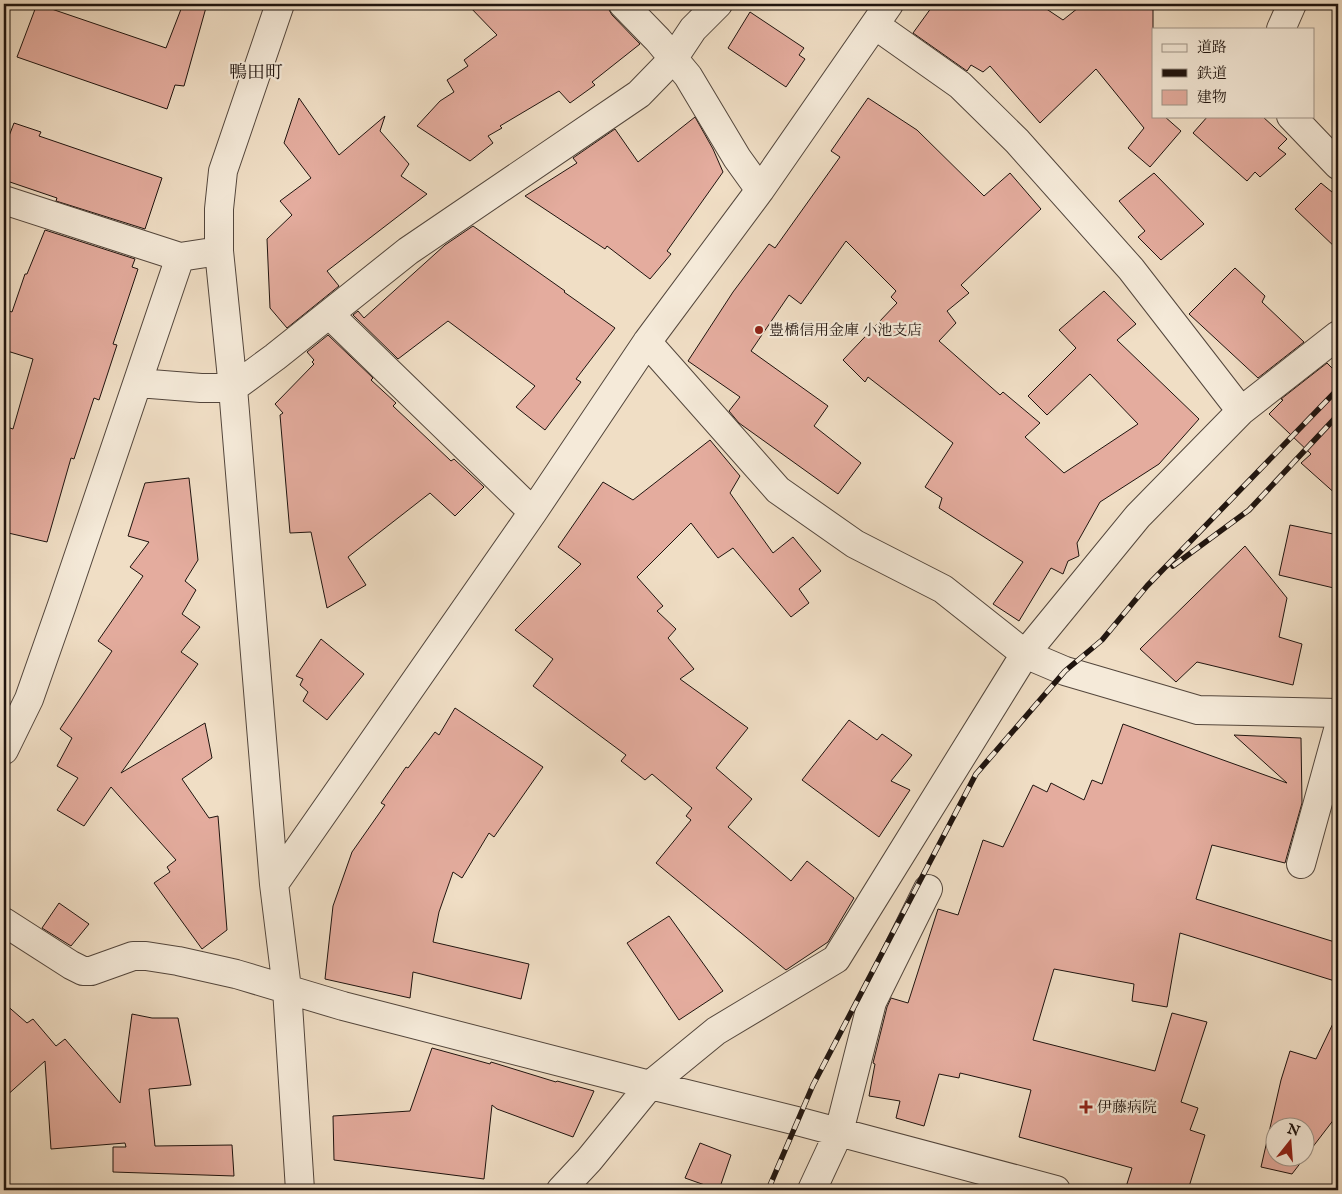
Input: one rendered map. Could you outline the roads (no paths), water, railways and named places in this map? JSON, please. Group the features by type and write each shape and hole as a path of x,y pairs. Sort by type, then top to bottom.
{"street":[{"path":"280,4 223,172 219,251 233,388 274,884 287,989 300,1190"},
{"path":"624,4 688,76 737,158 760,190"},
{"path":"138,383 200,388 233,388 408,251 639,94 673,58 693,29 718,4"},
{"path":"1281,28 1292,4"},
{"path":"274,884 533,512 648,342 760,190 882,14 960,85 1017,141 1131,269 1241,411"},
{"path":"1293,118 1338,166"},
{"path":"4,200 180,257 219,251"},
{"path":"4,750 29,699 180,257"},
{"path":"329,314 533,512"},
{"path":"562,1190 650,1085 716,1030 836,959 1025,654 1138,516 1241,411 1338,335"},
{"path":"648,342 778,490 855,544 943,588 1025,654 1065,671 1198,710 1338,713"},
{"path":"1301,864 1338,730"},
{"path":"812,1190 839,1132 872,1002 928,889"},
{"path":"4,922 71,966 82,971 91,971 133,956 146,956 236,974 343,1006 839,1132 1056,1190"}],"railway":[{"path":"768,1190 813,1085 976,774 1065,671 1102,640 1147,586 1338,389"},
{"path":"1173,566 1249,510 1338,415"}],"place":[{"name":"豊橋信用金庫 小池支店","path":"759,330"},
{"name":"伊藤病院","path":"1086,1107"}],"district":[{"name":"鴨田町","path":"256,72"}]}
